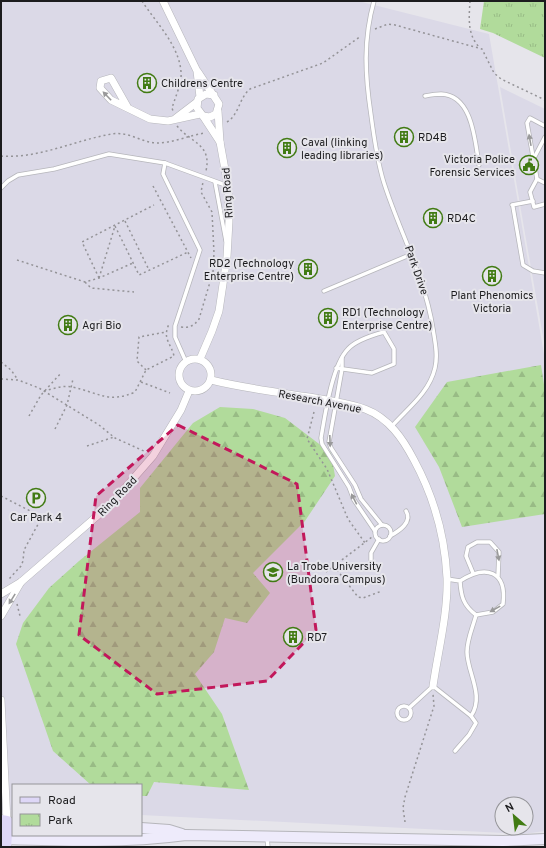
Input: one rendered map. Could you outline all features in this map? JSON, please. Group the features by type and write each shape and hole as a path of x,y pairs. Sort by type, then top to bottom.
{"main road":[{"path":"7,821 4,842 36,844 157,839 186,835"},
{"path":"142,828 169,830 186,835 268,842 503,841 545,839"}],"street":[{"path":"128,108 111,78 101,81 99,86 105,95 111,100 150,119 162,121 202,115 210,117 218,111 218,100 197,71 163,1"},
{"path":"197,71 197,108 202,115"},
{"path":"174,120 198,99 206,94 214,95"},
{"name":"Ring Road","path":"200,359 219,311 228,248 228,186 220,142 218,111"},
{"name":"Ring Road","path":"202,115 220,142"},
{"path":"190,359 200,359 205,362 211,370 211,380 205,389 200,391 189,391 181,384 179,380 180,370 186,362 190,359"},
{"name":"Research Avenue","path":"211,380 333,402 366,410 392,426 409,450 429,489 442,537 447,579 446,601 433,686"},
{"name":"Ring Road","path":"1,594 21,582 111,504 154,455 181,410 189,391"},
{"name":"Ring Road","path":"1,616 21,582"},
{"path":"1,700 4,735 7,821"}],"lane":[{"name":"Park Drive","path":"374,1 367,32 365,71 374,139 384,182 412,254 429,306 436,346 436,359 430,381 424,391 392,426"},
{"path":"425,96 441,94 446,95 463,106 470,120 479,165"},
{"path":"545,126 530,118 527,123 537,179 530,192 534,207 545,204"},
{"path":"534,159 545,137"},
{"path":"1,188 8,181 18,176 54,169 109,154 164,163 228,186"},
{"path":"164,163 163,174 200,250 176,326 175,337 186,362"},
{"path":"537,179 545,182"},
{"path":"215,182 222,227 228,248"},
{"path":"532,201 512,206 523,265 533,271 545,273"},
{"path":"324,291 412,254"},
{"path":"336,368 372,374 394,364 396,352 385,332 382,332 351,345 342,356 336,368 329,437 331,448 355,485 361,499 382,525 389,528 390,536"},
{"path":"342,356 342,369 333,402 323,426 322,444 349,487 354,500 379,539"},
{"path":"379,539 384,540 407,522 408,516 406,511"},
{"path":"375,533 378,527 382,525"},
{"path":"371,560 371,553 379,539"},
{"path":"473,573 466,556 468,547 477,542 490,542 499,552 498,576"},
{"path":"447,579 460,581 473,573 487,571 498,576 503,583 503,604 493,612 476,615 468,609 460,596 460,581"},
{"path":"471,716 476,709 476,689 467,652 476,615"},
{"path":"409,708 433,686 471,716 476,723 469,735 455,750"}],"path":[{"path":"142,1 164,31 179,64 181,78 172,108 174,120 186,136 200,145 205,151 208,161 202,192 209,205 213,218 213,272 199,319 195,324 188,328 181,328"},
{"path":"470,1 470,30 474,41 482,49 489,66 497,76 545,100"},
{"path":"224,124 234,116 244,94 250,89 323,63 367,32 388,24 482,49"},
{"path":"1,156 14,157 46,152 114,134 128,134 156,143 208,132"},
{"path":"153,186 188,252 191,259 190,264"},
{"path":"99,278 82,242 154,205"},
{"path":"125,221 149,270"},
{"path":"114,226 139,275 188,252"},
{"path":"99,278 114,226"},
{"path":"17,260 86,282 91,288 134,292"},
{"path":"86,282 133,263"},
{"path":"146,370 136,361 139,337 166,332"},
{"path":"44,391 61,387 71,387 96,396 112,398 135,392 146,370 174,356"},
{"path":"1,362 11,370 18,380"},
{"path":"29,416 44,391 61,373"},
{"path":"1,379 18,380 44,391 99,425 114,437 154,455"},
{"path":"55,429 67,405 73,379"},
{"path":"141,382 170,393"},
{"path":"314,412 307,439 327,469 348,519 365,543"},
{"path":"87,446 114,437"},
{"path":"1,496 42,516 24,550 22,556 23,562 6,583 8,589"},
{"path":"326,572 365,543 375,533"},
{"path":"334,566 358,597 363,598 382,591"},
{"path":"14,596 20,616"},
{"path":"405,822 403,808 405,798 434,706 433,686"}],"highlighted area":[{"path":"178,425 297,484 316,630 267,681 157,694 79,635 96,496"}],"shaded area":[{"name":"La Trobe University (Bundoora Campus)","path":"1,1 358,1 489,34 545,360 545,831 534,832 534,796 494,796 494,833 142,815 142,784 12,784 12,810 1,810"},
{"name":"Victoria Police Forensic Services","path":"500,87 545,109 545,348 523,222"}],"green space":[{"path":"484,1 545,1 545,58 493,33 480,29"},
{"path":"541,365 545,391 545,514 462,527 439,467 415,427 447,382"},
{"path":"220,407 253,409 285,418 331,453 335,476 305,521 253,573 270,593 247,623 225,618 214,652 195,674 222,714 249,790 154,782 147,796 142,796 142,784 90,784 53,751 16,644 23,623 49,588 79,561 140,512 140,488 193,423"}],"place":[{"name":"Childrens Centre","path":"147,83"},
{"name":"RD4B","path":"404,137"},
{"name":"Caval (linking leading libraries)","path":"287,148"},
{"name":"Victoria Police Forensic Services","path":"529,165"},
{"name":"RD4C","path":"433,218"},
{"name":"RD2 (Technology Enterprise Centre)","path":"308,269"},
{"name":"Plant Phenomics Victoria","path":"492,276"},
{"name":"RD1 (Technology Enterprise Centre)","path":"328,318"},
{"name":"Agri Bio","path":"68,325"},
{"name":"Car Park 4","path":"36,498"},
{"name":"La Trobe University (Bundoora Campus)","path":"273,572"},
{"name":"RD7","path":"293,637"}]}
